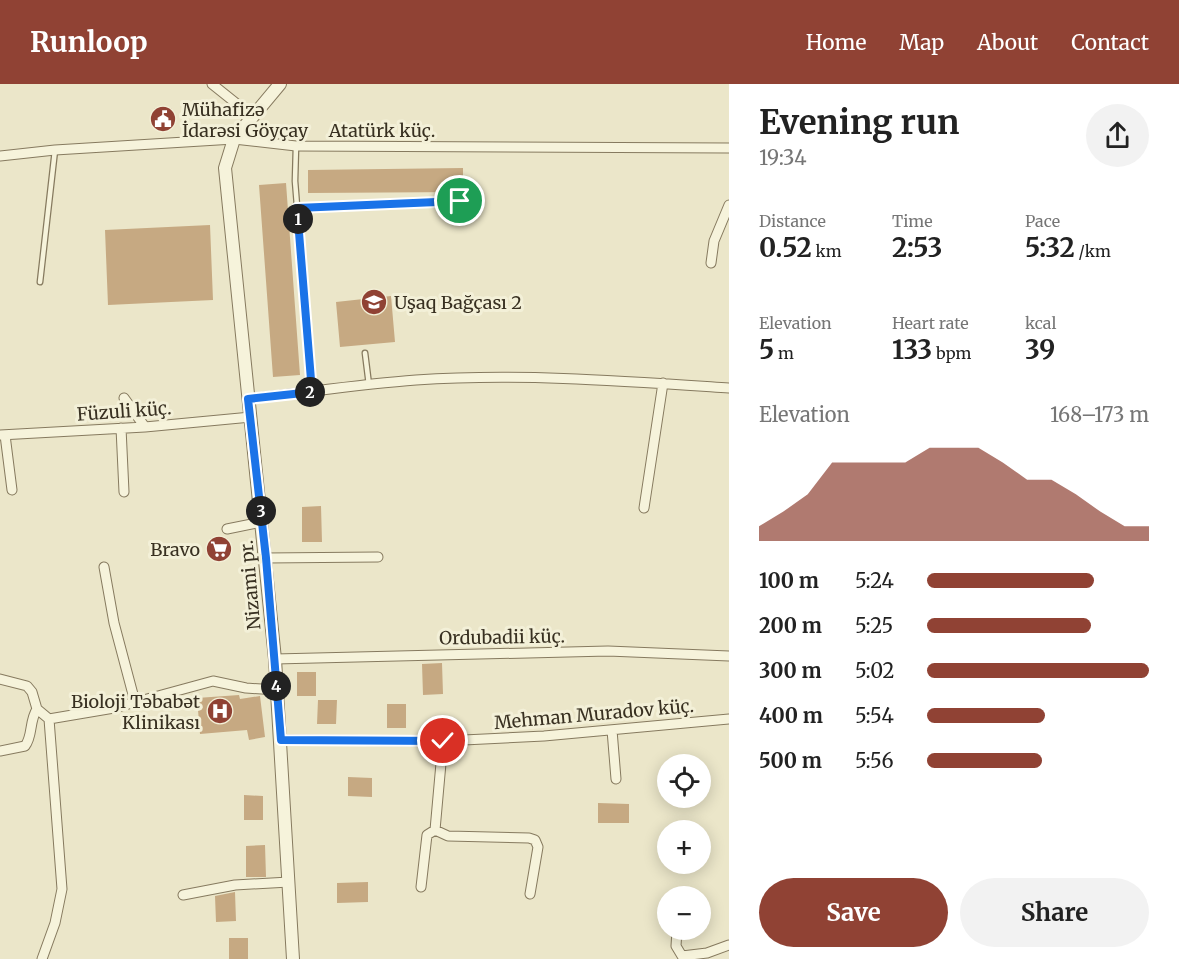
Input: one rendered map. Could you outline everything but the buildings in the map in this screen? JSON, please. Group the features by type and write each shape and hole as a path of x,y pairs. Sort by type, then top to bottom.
{"street":[{"path":"212,84 252,116"},
{"name":"Nizami pr.","path":"279,84 234,139 225,168 226,198 266,558 281,740 293,959"},
{"name":"Atatürk küç.","path":"0,156 55,150 234,139 296,146 729,148"},
{"path":"711,263 714,241 729,205"},
{"path":"248,399 414,380 663,383 729,388"},
{"path":"644,508 663,383"},
{"path":"124,398 145,427"},
{"name":"Füzuli küç.","path":"3,435 121,429 251,417"},
{"path":"121,429 124,492"},
{"path":"3,435 12,490"},
{"path":"226,529 262,522"},
{"path":"266,558 378,557"},
{"path":"105,567 114,623 135,702"},
{"name":"Ordubadii küç.","path":"274,659 608,651 729,656"},
{"path":"0,679 27,686 32,692 37,709 49,719 62,889 55,923 42,959"},
{"path":"49,719 135,702 213,681 246,688 277,690"},
{"path":"0,751 25,746 29,741 32,717 37,709"},
{"name":"Mehman Muradov küç.","path":"281,740 443,741 612,730 729,719"},
{"path":"612,730 616,779"},
{"path":"435,830 443,741"},
{"path":"421,887 427,835 435,830"},
{"path":"435,830 448,836 535,840 538,847 530,894"},
{"path":"183,895 235,885 288,882"},
{"path":"676,940 676,946 682,956 706,953 729,945"}],"lane":[{"path":"296,146 297,208 312,392"},
{"path":"40,282 55,150"},
{"path":"297,208 460,201"},
{"path":"365,353 369,385"}],"place":[{"name":"Mühafizə İdarəsi Göyçay","path":"163,119"},
{"name":"Uşaq Bağçası 2","path":"374,302"},
{"name":"Bravo","path":"219,549"},
{"name":"Bioloji Təbabət Klinikası","path":"220,711"}],"route":[{"path":"443,741 281,740 266,558 248,399 312,392 297,208 460,201"}]}
